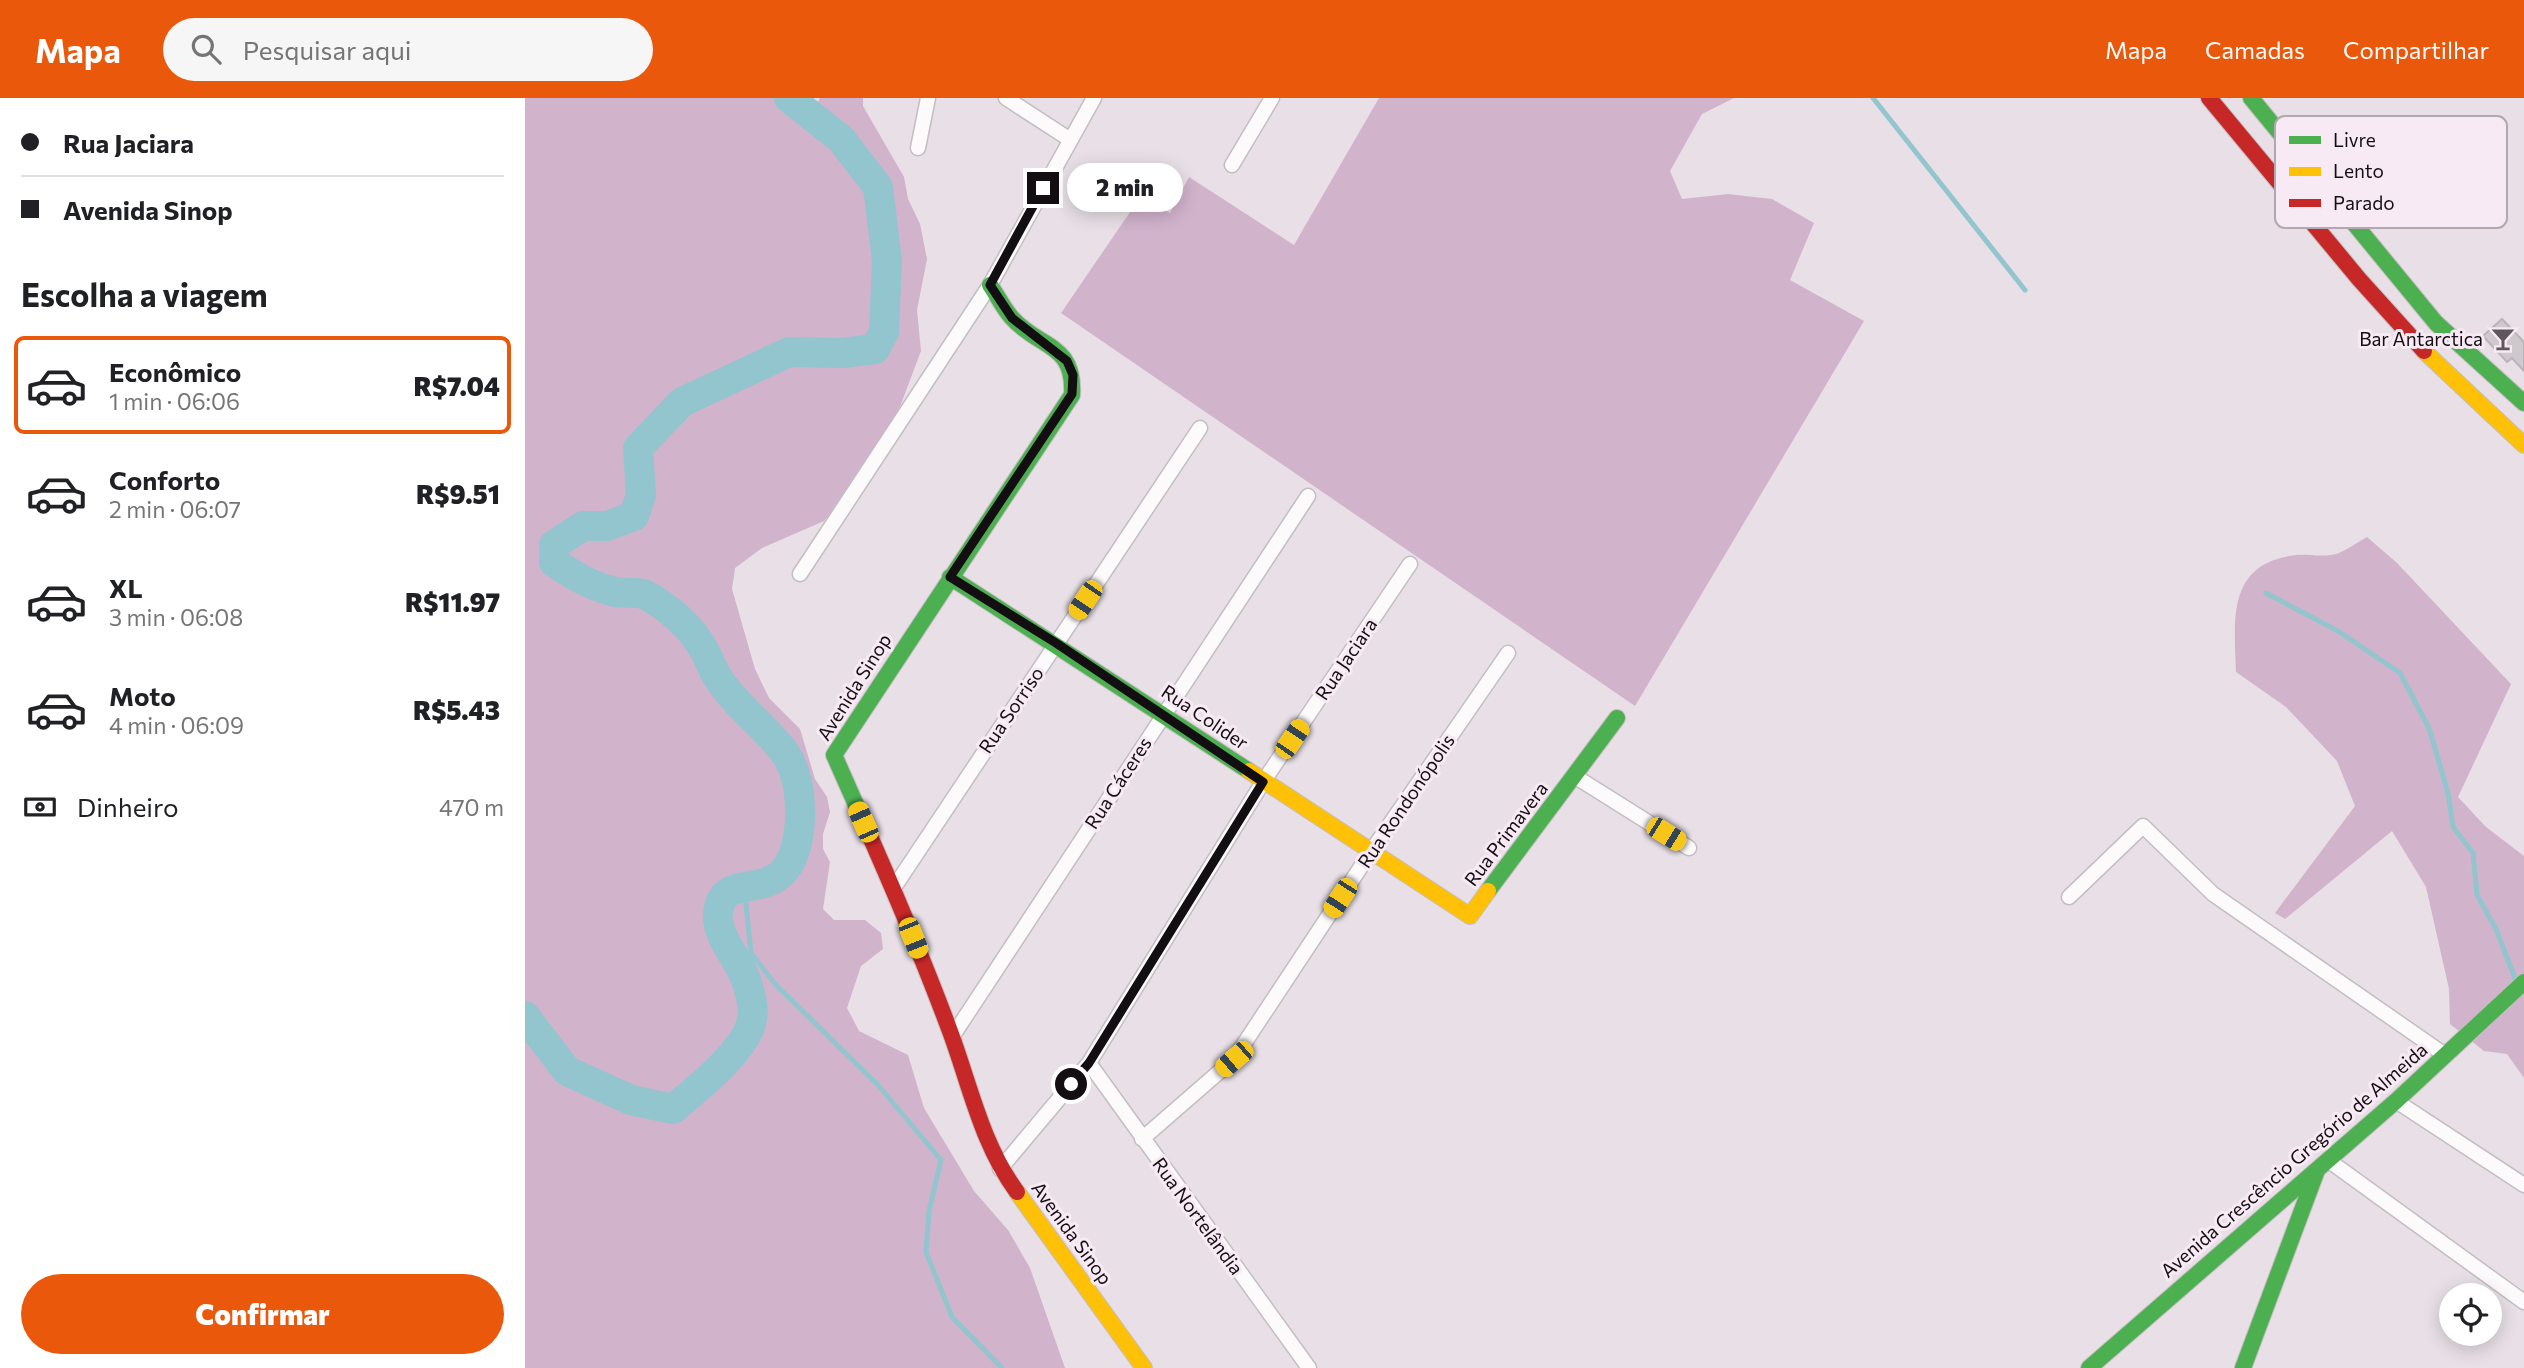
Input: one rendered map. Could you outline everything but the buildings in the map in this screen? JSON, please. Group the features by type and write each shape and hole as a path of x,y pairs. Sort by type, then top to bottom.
{"street":[{"path":"918,148 928,98"},
{"path":"1006,98 1069,139"},
{"path":"800,574 990,285 1094,98"},
{"path":"1232,165 1272,98"},
{"path":"2209,98 2275,177"},
{"path":"2251,98 2275,127"},
{"path":"2318,228 2418,347 2457,387 2524,445"},
{"path":"2357,228 2427,313 2475,362 2519,399"},
{"name":"Avenida Sinop","path":"990,285 1012,318 1067,361 1074,383 1072,394 834,755 893,889 952,1037 971,1101 999,1169 1144,1368"},
{"path":"2418,347 2449,357 2495,388 2519,399"},
{"name":"Rua Sorriso","path":"893,889 1201,428"},
{"name":"Rua Cáceres","path":"952,1037 1308,496"},
{"name":"Rua Jaciara","path":"999,1169 1089,1063 1263,782 1410,564"},
{"name":"Rua Colider","path":"950,577 1056,643 1370,853 1470,916"},
{"name":"Rua Rondonópolis","path":"1142,1139 1234,1059 1370,853 1508,653"},
{"name":"Rua Primavera","path":"1470,916 1576,777 1617,718"},
{"name":"Rua Primavera","path":"1576,777 1689,848"},
{"path":"2069,897 2143,826 2213,894 2445,1055"},
{"name":"Avenida Crescêncio Gregório de Almeida","path":"2089,1368 2396,1101 2524,982"},
{"name":"Rua Nortelândia","path":"1089,1063 1309,1368"},
{"path":"2396,1101 2524,1185"},
{"path":"2243,1368 2323,1164 2524,1302"}],"shaded area":[{"path":"525,98 789,98 811,115 820,98 863,98 863,106 904,177 908,199 920,224 927,259 917,310 921,351 895,420 841,501 824,521 762,548 735,568 732,589 755,669 769,698 800,729 815,779 827,797 830,812 823,834 823,849 830,862 823,909 834,920 865,920 881,933 883,949 861,966 847,1008 859,1031 908,1055 924,1108 974,1191 1008,1230 1030,1268 1065,1368 525,1368"},
{"path":"1379,98 1734,98 1702,114 1670,171 1682,199 1728,194 1772,199 1814,223 1790,280 1864,321 1635,706 1061,313 1141,196 1170,213 1189,177 1294,245"},
{"path":"2367,537 2397,563 2511,684 2458,797 2486,827 2524,856 2524,1078 2507,1054 2484,1051 2450,1024 2449,989 2426,887 2392,831 2285,919 2275,913 2355,806 2337,761 2286,707 2236,672 2235,632 2239,596 2246,581 2257,569 2274,560 2296,555 2334,554"}],"waterway":[{"path":"525,1016 567,1071 631,1100 673,1109 731,1056 748,1031 752,1019 748,985 722,935 718,915 721,901 728,893 773,880 784,871 793,856 799,831 800,803 791,764 777,743 725,688 696,637 677,617 646,595 615,592 576,576 554,562 554,545 583,526 607,526 634,516 641,495 638,448 682,402 789,352 842,353 875,349 884,332 887,261 878,187 841,139 789,98"},
{"path":"1873,98 2025,290"},
{"path":"2266,593 2338,631 2400,673 2429,728 2448,793 2453,827 2473,853 2477,895 2496,929 2516,981"},
{"path":"744,886 751,953 775,984 878,1085 941,1160 929,1211 926,1252 952,1317 1002,1368"}],"traffic: fast":[{"path":"2251,98 2275,127"},
{"path":"2358,228 2436,323 2524,403"},
{"path":"861,816 834,755 1072,395 1068,365 1062,356 1012,318 990,285"},
{"path":"950,577 1249,771"},
{"path":"1488,891 1617,718"},
{"path":"2089,1368 2396,1101 2524,982"},
{"path":"2243,1368 2316,1173"}],"traffic: slow":[{"path":"2424,351 2524,445"},
{"path":"1249,771 1470,916 1488,891"},
{"path":"1017,1192 1144,1368"}],"traffic: jam":[{"path":"2209,98 2275,178"},
{"path":"2317,228 2424,351"},
{"path":"861,816 930,979 978,1116 995,1155 1017,1192"}],"place":[{"name":"Bar Antarctica","path":"2503,339"}],"route":[{"path":"1043,188 990,285 1002,308 1012,318 1071,366 1074,383 1072,394 950,577 1056,643 1263,782 1089,1063 1071,1084"}]}
